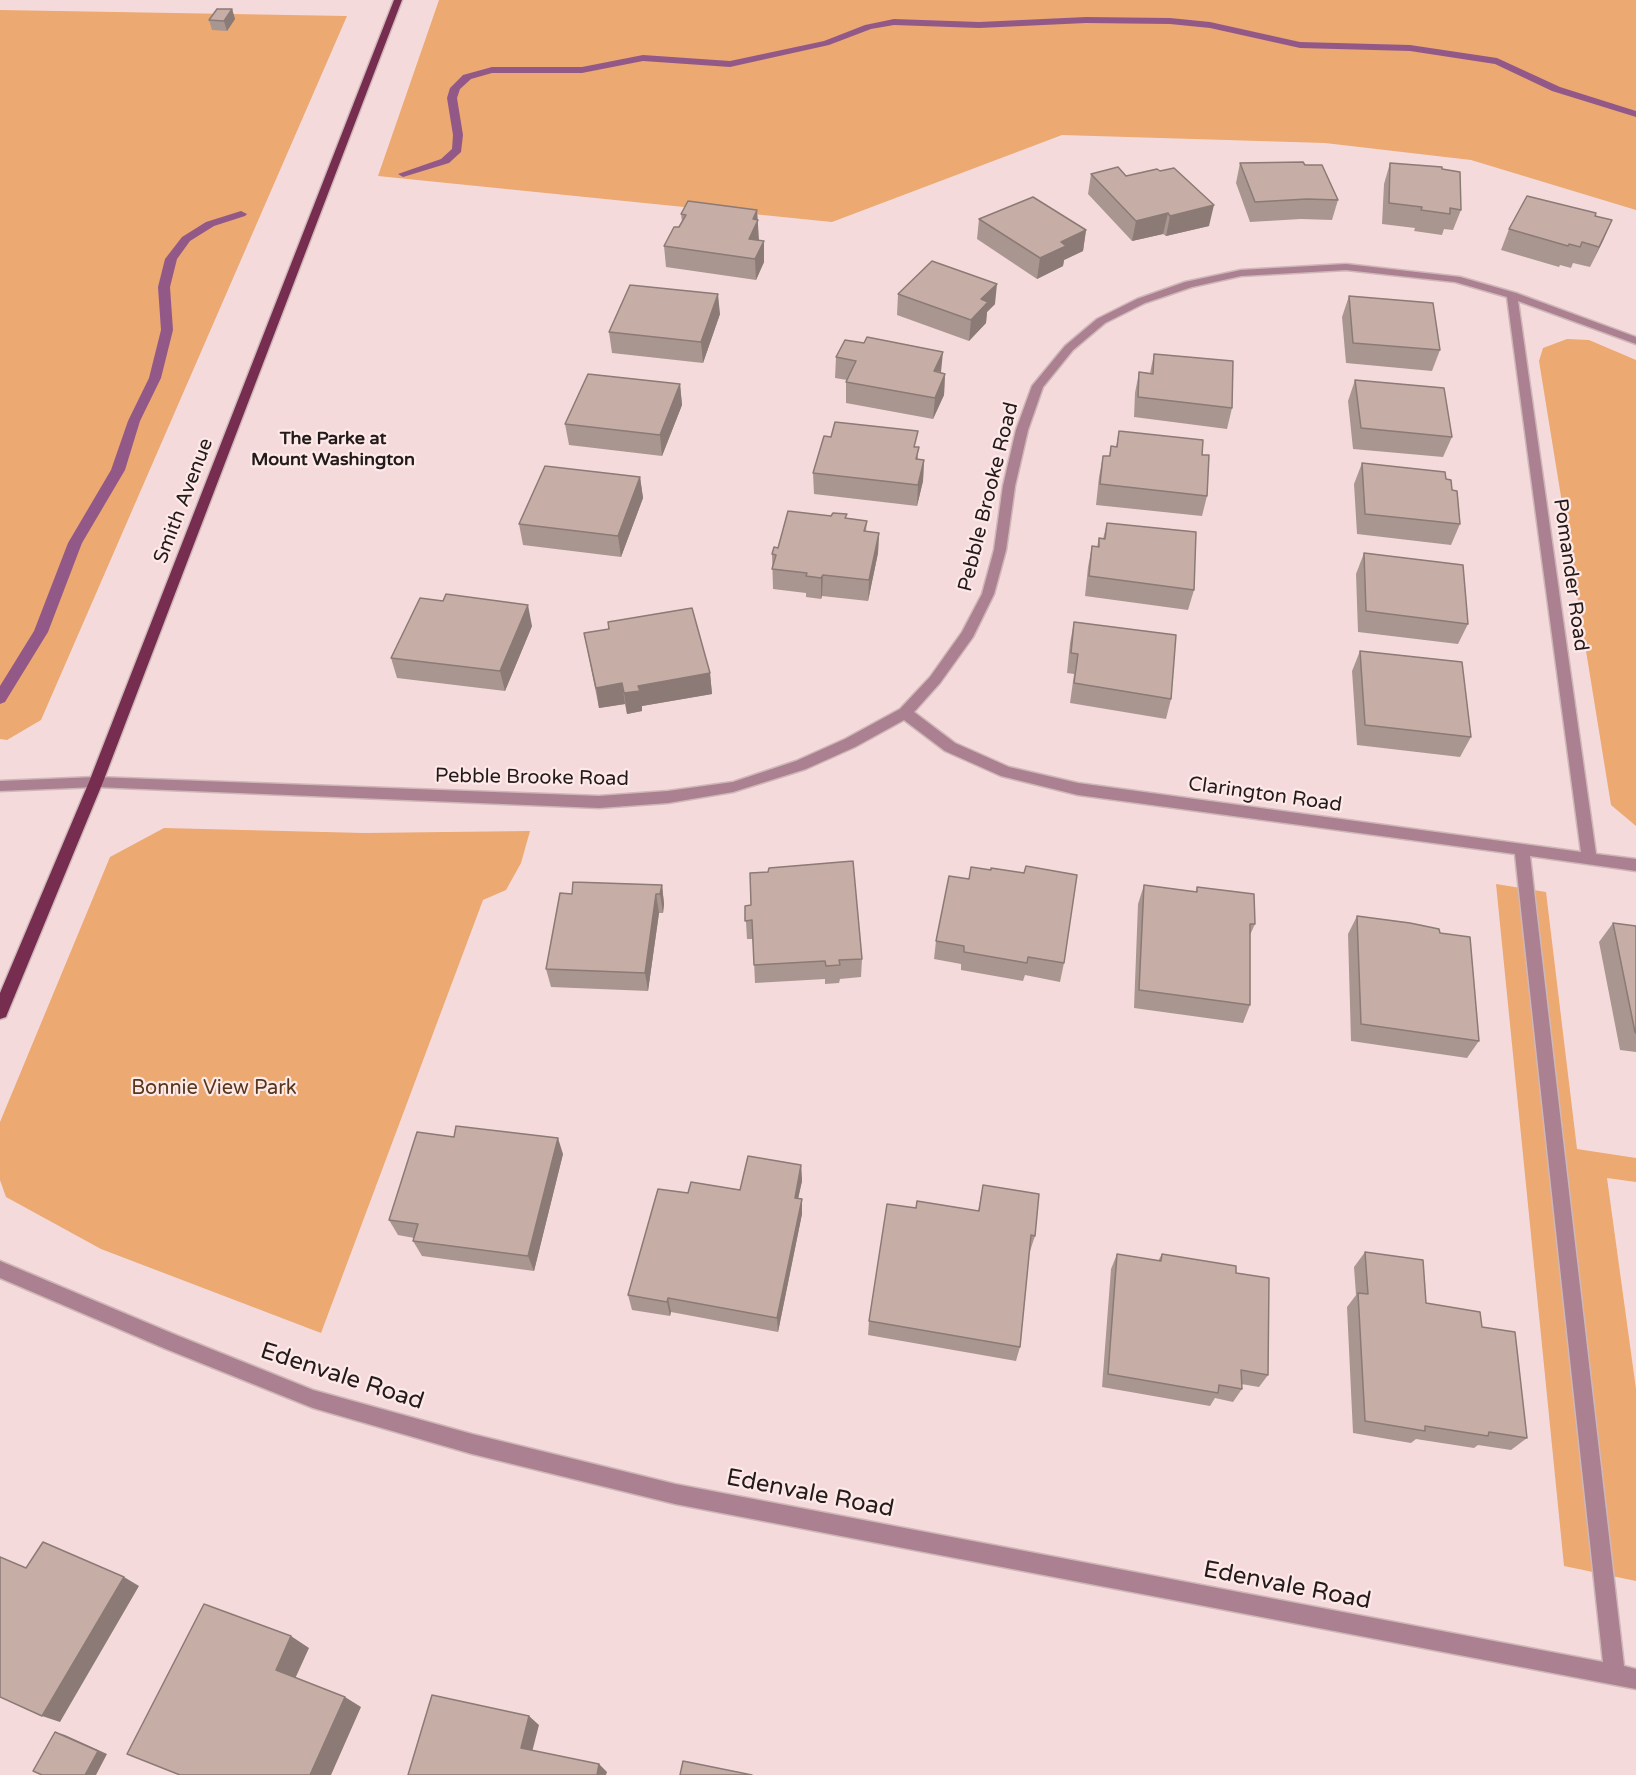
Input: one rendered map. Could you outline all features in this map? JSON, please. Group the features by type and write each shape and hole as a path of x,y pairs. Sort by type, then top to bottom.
{"main road":[{"name":"Smith Avenue","path":"0,1012 96,783 398,0"}],"street":[{"name":"Pebble Brooke Road","path":"0,786 96,783 599,802 733,787 801,765 850,743 905,713 935,680 968,634 988,594 1000,550 1009,486 1022,430 1038,386 1069,348 1101,321 1141,301 1189,284 1241,273 1293,268 1346,267 1456,279 1512,295 1636,341"},
{"name":"Pomander Road","path":"1512,295 1589,859"},
{"name":"Clarington Road","path":"905,713 950,747 1006,772 1078,789 1636,865"},
{"path":"1522,850 1614,1674"},
{"name":"Edenvale Road","path":"0,1269 172,1343 313,1399 484,1447 675,1494 1636,1679"}],"green space":[{"path":"439,0 1636,0 1636,210 1471,160 1325,143 1062,135 832,222 378,176"},
{"path":"0,10 347,16 41,720 7,740 0,739"},
{"path":"1567,339 1589,340 1636,360 1636,826 1611,805 1539,361 1543,348"},
{"name":"Bonnie View Park","path":"164,828 364,833 530,831 521,863 506,890 483,900 321,1333 101,1249 6,1197 0,1180 0,1122 110,857"},
{"path":"1496,884 1546,892 1577,1149 1636,1158 1636,1182 1607,1178 1636,1389 1636,1581 1564,1566"}],"building":[{"path":"217,9 232,9 224,21 209,20"},
{"path":"1303,162 1305,165 1322,165 1338,200 1255,202 1240,163"},
{"path":"1390,163 1442,167 1442,169 1460,172 1461,210 1450,208 1450,214 1421,210 1422,207 1389,203"},
{"path":"1118,167 1126,176 1157,169 1160,171 1174,168 1214,205 1170,216 1168,213 1136,221 1091,174"},
{"path":"1527,196 1596,213 1595,216 1612,220 1599,247 1582,242 1580,247 1569,244 1568,246 1509,229"},
{"path":"1033,197 1086,230 1061,242 1066,246 1040,258 979,219"},
{"path":"688,201 757,210 753,219 758,220 749,239 764,241 755,259 664,246 674,227 679,227 686,215 681,214"},
{"path":"932,261 997,284 981,299 988,302 971,320 898,294"},
{"path":"630,285 718,294 701,342 609,332"},
{"path":"1349,296 1433,303 1440,350 1353,343"},
{"path":"867,337 943,352 934,371 945,374 935,398 846,382 856,361 836,357 845,340 864,343"},
{"path":"1154,354 1233,361 1232,408 1138,397 1139,372 1153,374"},
{"path":"588,374 680,384 660,435 565,424"},
{"path":"1355,380 1444,388 1452,437 1361,428"},
{"path":"835,422 918,431 914,447 919,447 916,459 924,460 918,485 813,473 824,436 831,437"},
{"path":"1119,431 1203,440 1202,455 1209,455 1207,496 1100,484 1103,456 1110,456 1111,446 1117,447"},
{"path":"1362,463 1445,472 1446,479 1451,480 1452,490 1457,491 1460,524 1365,514"},
{"path":"545,466 640,477 618,536 519,524"},
{"path":"788,511 831,516 833,513 847,514 845,518 867,521 864,531 879,533 869,580 823,575 821,578 806,576 807,573 772,569 776,555 772,554 774,547 778,548"},
{"path":"1107,523 1196,532 1194,590 1089,576 1092,546 1099,547 1099,538 1105,539"},
{"path":"1364,553 1463,565 1468,624 1366,611"},
{"path":"446,594 528,605 500,671 391,658 420,598 443,601"},
{"path":"692,608 710,673 638,686 640,691 624,693 622,683 596,688 584,633 609,629 608,622"},
{"path":"1074,622 1176,635 1171,699 1074,683 1078,654 1071,653"},
{"path":"1360,651 1462,662 1471,737 1365,725"},
{"path":"853,861 862,959 839,960 840,965 826,966 825,961 754,965 752,920 745,921 745,906 751,905 750,873 768,872 769,868"},
{"path":"1026,866 1077,875 1064,963 1028,957 1027,963 964,952 964,946 936,941 949,876 969,879 971,867 1024,873"},
{"path":"573,882 662,885 660,894 656,894 645,973 546,969 560,893 572,894"},
{"path":"1144,885 1197,892 1197,887 1254,894 1255,924 1250,924 1250,1005 1139,990"},
{"path":"1357,916 1410,923 1439,929 1440,933 1470,937 1479,1041 1361,1024"},
{"path":"1613,923 1636,926 1636,1033 1635,1032"},
{"path":"456,1126 558,1138 528,1256 413,1241 418,1224 389,1220 417,1132 454,1137"},
{"path":"748,1156 801,1165 795,1198 802,1199 777,1318 668,1298 667,1302 628,1295 658,1189 688,1193 691,1182 740,1190"},
{"path":"983,1185 1039,1194 1035,1236 1031,1235 1020,1347 869,1321 887,1204 916,1208 917,1201 979,1211"},
{"path":"1365,1252 1423,1260 1426,1303 1480,1312 1482,1327 1515,1332 1527,1438 1489,1432 1488,1436 1425,1426 1425,1431 1365,1421 1358,1293 1368,1294"},
{"path":"1117,1254 1161,1261 1162,1254 1236,1266 1236,1273 1269,1278 1268,1375 1241,1370 1242,1389 1219,1385 1218,1393 1108,1374"},
{"path":"43,1542 124,1577 42,1716 0,1697 0,1557 26,1568"},
{"path":"204,1604 291,1636 276,1670 345,1697 310,1775 180,1775 127,1754"},
{"path":"432,1695 529,1716 521,1748 599,1764 597,1775 408,1775"},
{"path":"55,1732 98,1751 85,1775 42,1775 33,1771"},
{"path":"683,1761 752,1775 680,1775"}],"waterway":[{"path":"403,174 445,161 457,150 458,135 452,98 455,88 467,77 492,70 582,70 643,58 730,64 826,43 868,27 894,22 979,25 1086,20 1170,21 1210,25 1300,45 1410,48 1497,61 1556,89 1636,114"},
{"path":"0,698 41,632 75,543 118,470 134,421 155,378 167,330 164,287 171,259 186,239 210,224 241,214"}],"district":[{"name":"The Parke at Mount Washington","path":"333,449"}]}
